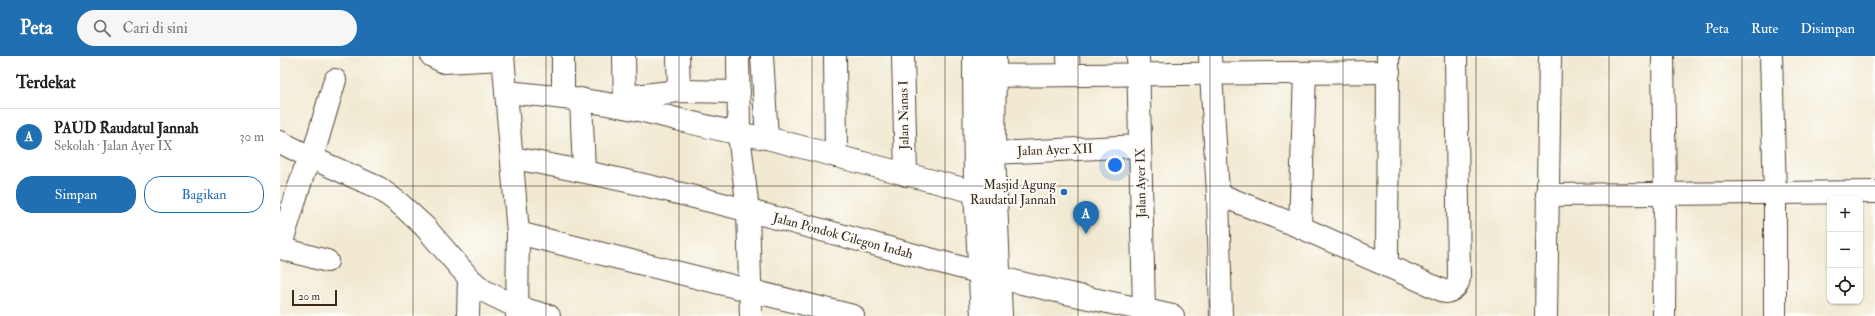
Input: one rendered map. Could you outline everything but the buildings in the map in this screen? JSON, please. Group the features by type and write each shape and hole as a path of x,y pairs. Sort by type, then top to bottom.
{"street":[{"path":"563,56 584,171"},
{"path":"624,56 626,102"},
{"path":"678,56 679,91"},
{"path":"738,56 739,134 748,211 751,316"},
{"path":"762,56 767,138"},
{"path":"835,56 836,156"},
{"name":"Jalan Nanas I","path":"903,56 906,175"},
{"path":"1218,194 1300,227 1446,292 1455,289 1458,284 1456,56"},
{"path":"1547,315 1547,195 1550,56"},
{"path":"1663,56 1665,195 1664,316"},
{"path":"1771,56 1775,193 1775,316"},
{"path":"440,58 503,57 513,158 518,233 517,311"},
{"path":"1001,316 990,275 986,192 974,66 1211,65 1305,73 1388,64 1387,266"},
{"name":"Jalan Ayer IX","path":"1138,65 1144,310"},
{"path":"1211,65 1218,194 1221,316"},
{"path":"986,192 994,153 996,66"},
{"path":"1300,227 1305,73"},
{"path":"327,261 280,248 304,171 312,158 335,80"},
{"path":"626,102 679,91 739,92"},
{"path":"506,92 572,99 626,102 739,134 767,138 906,175 986,192"},
{"path":"280,142 379,188 400,204 436,237 469,278 484,291 517,311 549,316"},
{"name":"Jalan Ayer XII","path":"994,153 1140,146"},
{"name":"Jalan Pondok Cilegon Indah","path":"513,158 584,171 748,211 990,275 1174,316"},
{"path":"1547,195 1875,192"},
{"path":"518,233 853,316"},
{"path":"982,316 990,275"},
{"path":"468,316 469,278"}],"place":[{"name":"Masjid Agung Raudatul Jannah","path":"1064,192"},
{"name":"PAUD Raudatul Jannah","path":"1086,234"}]}
